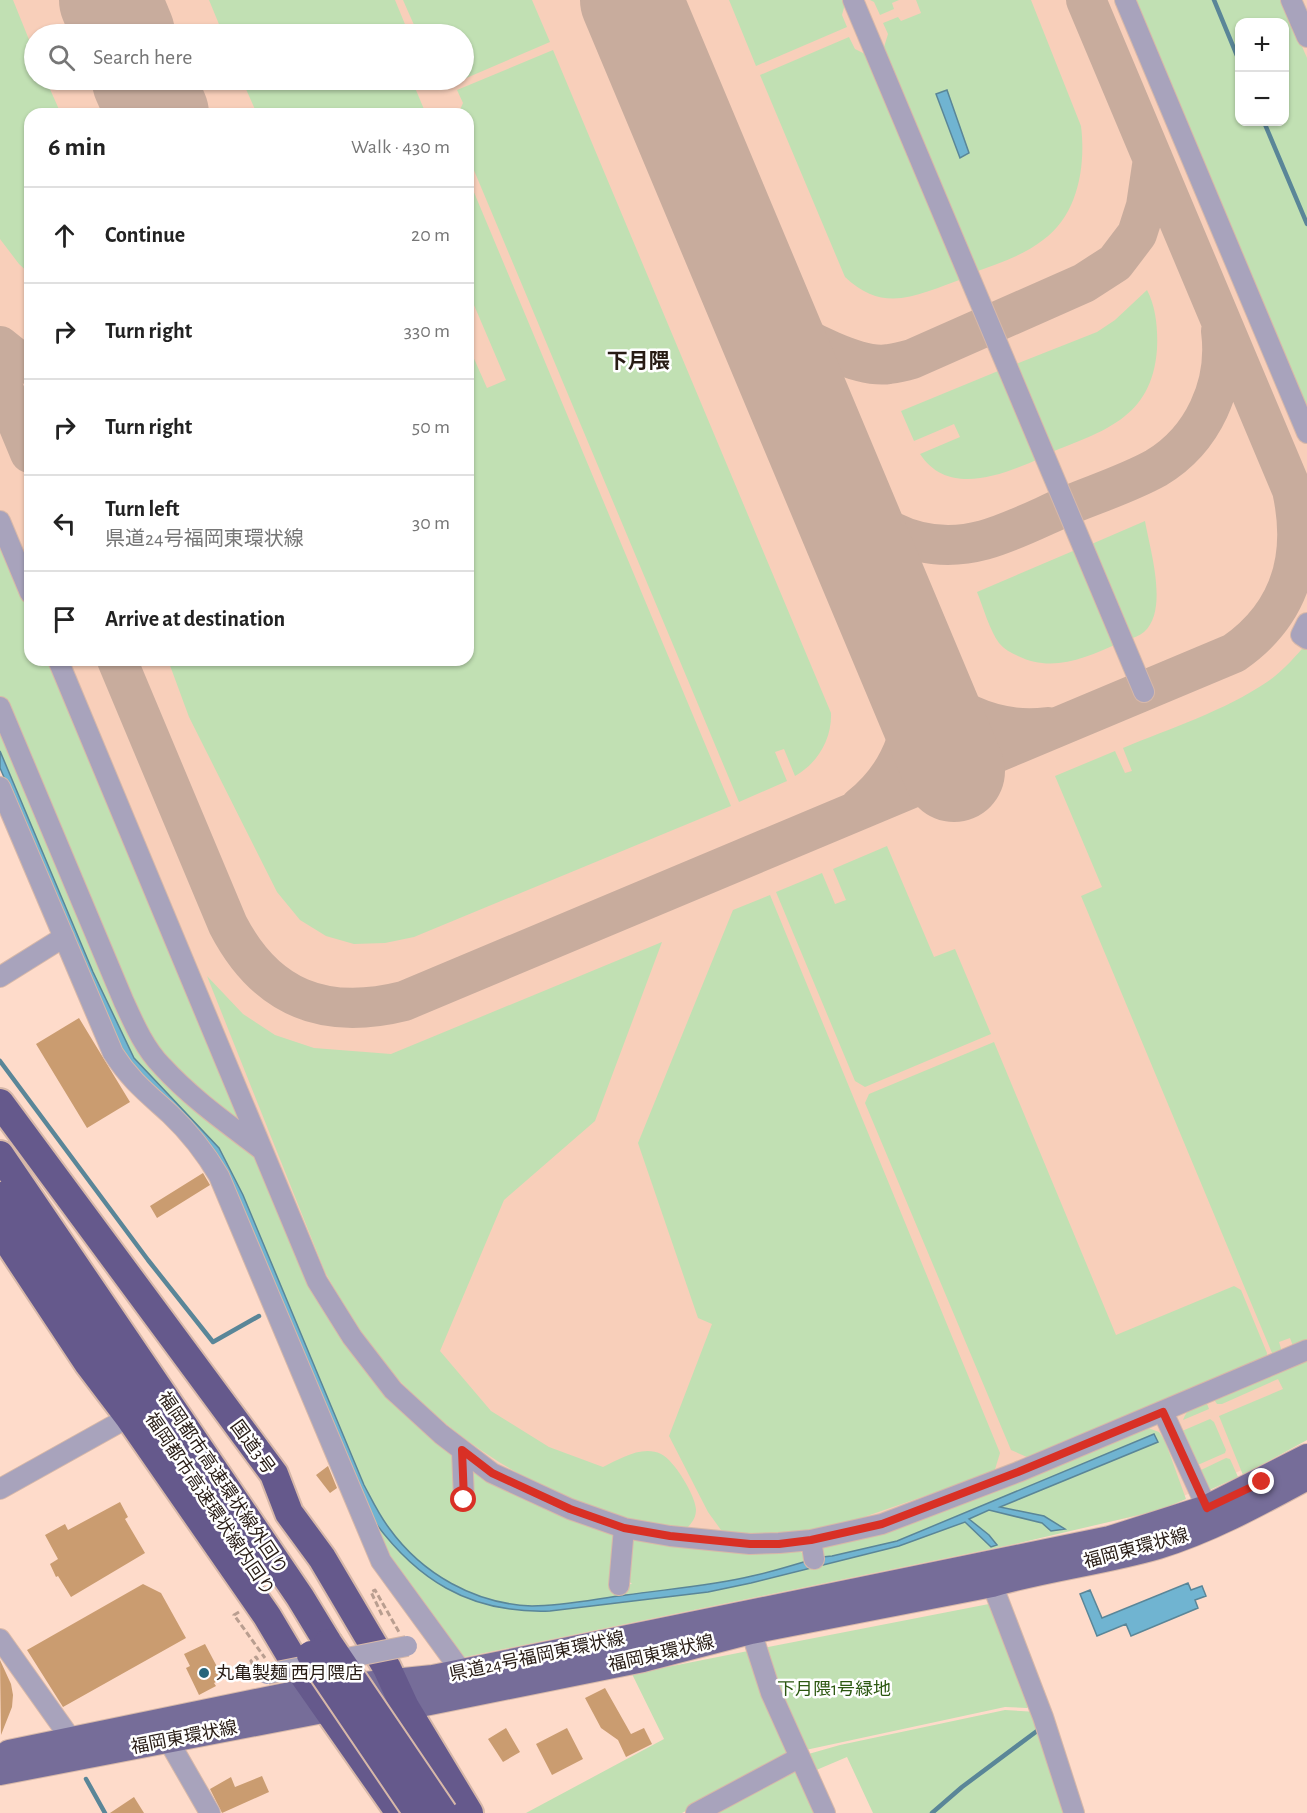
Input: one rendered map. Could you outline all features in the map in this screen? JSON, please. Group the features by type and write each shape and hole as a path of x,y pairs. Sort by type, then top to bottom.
{"highway":[{"name":"国道3号","path":"0,1103 274,1474 289,1513 322,1558 393,1681 405,1707 469,1813"},
{"path":"0,1120 232,1446 260,1483 289,1513"},
{"name":"福岡都市高速環状線外回り","path":"0,1155 267,1548 443,1813"},
{"path":"0,1198 118,1385 200,1502 296,1663 400,1813"},
{"name":"福岡都市高速環状線内回り","path":"0,1198 203,1493 418,1813"},
{"path":"0,1230 88,1363 129,1417 267,1616"}],"main road":[{"name":"県道24号福岡東環状線","path":"0,1755 71,1739 321,1700 393,1681 433,1678 1110,1539 1207,1508 1307,1457"},
{"name":"福岡東環状線","path":"0,1772 168,1740 321,1700 405,1707 643,1659 752,1631 993,1584 1158,1545 1215,1524 1307,1477"}],"street":[{"path":"853,0 1144,692"},
{"path":"1125,0 1307,433"},
{"path":"1291,0 1307,37"},
{"path":"0,521 24,579"},
{"path":"1307,623 1301,635 1307,639"},
{"path":"60,666 317,1281 352,1337 393,1390 492,1473 570,1509 624,1528 670,1536 750,1544 779,1544 813,1549 1018,1472 1307,1350"},
{"path":"0,707 139,1034 160,1065 225,1123 262,1150"},
{"path":"0,787 114,1053 126,1073 171,1115 210,1160 219,1176 381,1561 462,1672"},
{"path":"0,977 64,937"},
{"path":"1163,1412 1207,1508"},
{"path":"0,1489 129,1417"},
{"path":"462,1450 464,1500"},
{"path":"619,1585 624,1528"},
{"path":"993,1584 1043,1717 1074,1813"},
{"path":"752,1631 771,1693 825,1813"},
{"path":"0,1639 71,1739"},
{"path":"267,1674 407,1646"},
{"path":"168,1740 210,1813"},
{"path":"696,1813 793,1761 798,1756"}],"path":[{"path":"386,1622 371,1592 375,1590 407,1646"}],"shaded area":[{"path":"0,0 1307,0 1307,1437 1253,1465 1141,1515 680,1612 665,1572 444,1550 53,666 474,666 474,108 24,108 24,597 0,539"}],"green space":[{"path":"0,0 13,0 24,27 24,90 50,90 58,108 24,108 24,269 0,239"},
{"path":"209,0 395,0 405,24 219,24"},
{"path":"403,0 532,0 550,42 474,75 474,24 414,24"},
{"path":"729,0 846,0 842,15 847,27 756,66"},
{"path":"870,0 899,0 892,3 894,9 880,15 874,2"},
{"path":"916,0 1031,0 1081,126 1082,157 1077,189 1072,203 1055,230 1027,251 972,273 881,57 888,34 883,23 898,17 901,21 921,13"},
{"path":"1132,0 1282,0 1307,58 1307,419"},
{"path":"849,37 855,49 873,58 965,278 918,295 889,298 875,296 860,289 845,277 760,75"},
{"path":"553,50 831,713 826,741 817,757 803,771 795,776 784,749 775,752 787,781 739,802 474,170 474,108 461,108 463,103 457,90 474,90 474,83"},
{"path":"246,90 416,90 423,108 254,108"},
{"path":"474,192 731,806 414,937 385,943 354,944 326,936 300,920 277,892 189,717 170,666 474,666 474,359 487,388 506,380 474,305"},
{"path":"1147,290 1157,326 1157,349 1153,373 1146,392 1135,407 1121,419 1087,438 1047,454 1011,366 1097,332 1115,320"},
{"path":"1003,369 1041,458 1011,470 978,478 961,479 946,475 932,467 920,454 960,437 954,424 914,441 901,411"},
{"path":"1145,521 1156,579 1155,609 1151,622 1144,632 1127,640 1087,546"},
{"path":"0,542 24,599 24,666 53,666 311,1283 466,1462 617,1533 613,1586 632,1584 624,1577 627,1536 796,1548 802,1553 805,1561 820,1546 919,1520 1148,1428 1159,1432 1165,1441 1186,1499 1160,1510 1015,1544 460,1658 379,1546 237,1198 132,1069 0,768"},
{"path":"1080,548 1119,643 1082,658 1056,663 1031,661 1005,649 993,632 977,592"},
{"path":"1307,643 1307,1341 1293,1346 1290,1338 1279,1342 1283,1355 1279,1357 1272,1353 1081,896 1102,887 1055,776 1115,751 1125,773 1132,771 1123,748 1233,702 1278,674"},
{"path":"887,846 934,957 955,949 991,1034 865,1087 855,1081 776,892 822,873 835,904 846,900 833,869"},
{"path":"770,895 1000,1453 993,1476 954,1486 861,1518 790,1535 733,1537 721,1530 708,1512 669,1436 712,1324 698,1318 638,1143 733,910"},
{"path":"662,942 595,1121 504,1200 440,1351 491,1411 549,1447 603,1467 639,1452 661,1454 672,1463 683,1478 695,1503 694,1518 686,1529 615,1517 554,1492 525,1477 496,1460 443,1421 418,1399 373,1350 325,1272 207,976 243,1014 275,1035 314,1048 391,1054"},
{"path":"994,1042 1116,1335 1234,1286 1241,1290 1267,1353 1266,1362 1029,1458 1011,1450 865,1103 869,1094"},
{"path":"1307,1357 1307,1440 1243,1475 1219,1416 1283,1389 1278,1379 1222,1404 1217,1404 1215,1401 1218,1396"},
{"path":"1206,1401 1209,1409 1183,1420 1189,1410"},
{"path":"1210,1419 1214,1422 1226,1450 1225,1453 1195,1464 1182,1431"},
{"path":"1226,1458 1230,1459 1238,1477 1205,1492 1199,1478 1201,1470"},
{"name":"下月隈1号緑地","path":"994,1603 1033,1701 1027,1708 1005,1707 801,1751 763,1648"},
{"path":"748,1651 788,1749 787,1758 682,1813 526,1813 664,1739 632,1674"},
{"path":"1005,1710 1038,1712 1070,1813 873,1813 847,1757 814,1771 805,1755 840,1745"},
{"path":"794,1766 817,1813 707,1813"}],"water":[{"path":"947,90 969,153 960,158 936,94"},
{"path":"0,751 93,972 134,1058 219,1148 243,1195 364,1485 385,1523 402,1544 417,1559 451,1584 470,1593 511,1604 544,1606 737,1579 897,1541 1154,1434 1158,1442 1000,1507 1044,1516 1065,1529 1051,1531 1042,1523 989,1510 969,1519 989,1535 997,1545 991,1547 965,1522 899,1546 751,1583 708,1592 550,1611 494,1606 469,1599 446,1588 405,1557 369,1514 237,1198 132,1069 103,1012 69,926 0,768"},
{"path":"1188,1583 1191,1590 1202,1586 1206,1596 1195,1600 1198,1608 1131,1636 1126,1624 1097,1636 1080,1594 1090,1590 1102,1618"}],"building":[{"path":"79,1018 130,1102 87,1128 36,1044"},
{"path":"203,1173 210,1185 157,1218 150,1206"},
{"path":"328,1466 337,1488 330,1493 316,1475"},
{"path":"120,1502 128,1517 125,1519 145,1553 71,1597 58,1576 56,1577 50,1564 58,1559 45,1535 65,1524 68,1530"},
{"path":"143,1584 161,1593 186,1638 63,1707 27,1650"},
{"name":"丸亀製麺 西月隈店","path":"205,1644 223,1678 214,1683 216,1686 199,1695 186,1668 190,1666 184,1654"},
{"path":"0,1660 11,1684 13,1695 12,1707 1,1735"},
{"path":"605,1688 631,1734 644,1728 652,1744 626,1757 618,1740 601,1728 585,1698"},
{"path":"506,1728 520,1752 503,1762 488,1739"},
{"path":"567,1728 583,1759 552,1775 536,1744"},
{"path":"262,1776 269,1792 222,1813 210,1789 231,1777 235,1787"},
{"path":"134,1797 144,1813 110,1813"}],"waterway":[{"path":"1214,0 1235,51"},
{"path":"1266,126 1307,224"},
{"path":"0,1061 148,1260 213,1342 259,1316"},
{"path":"932,1813 962,1787 1041,1728"},
{"path":"86,1779 105,1813"}],"taxiway":[{"path":"120,666 228,925 243,950 260,970 279,986 300,998 323,1005 348,1008 404,1001 1234,653 1253,638 1269,620 1290,582 1297,538 1292,490 1086,0"},
{"path":"754,293 779,321 801,336 831,351 863,362 877,364 892,364 912,359 1084,283 1115,263 1137,234 1146,206 1153,159"},
{"path":"826,464 854,504 891,531 913,540 935,544 959,544 995,537 1135,478 1156,468 1173,456 1199,427 1216,391 1222,351 1221,331"},
{"path":"0,346 24,362"},
{"path":"0,381 24,439"},
{"path":"910,666 938,695 971,715 1008,726 1048,727"},
{"path":"860,807 888,778 906,744 913,706 910,666"}],"runway":[{"path":"110,0 120,24"},
{"path":"631,0 954,771"},
{"path":"147,90 155,108"}],"place":[{"name":"丸亀製麺 西月隈店","path":"204,1673"}],"district":[{"name":"下月隈","path":"638,361"}],"route":[{"path":"464,1500 462,1450 492,1473 570,1509 624,1528 670,1536 750,1544 779,1544 811,1540 882,1524 1018,1472 1163,1412 1207,1508 1262,1482"}]}
